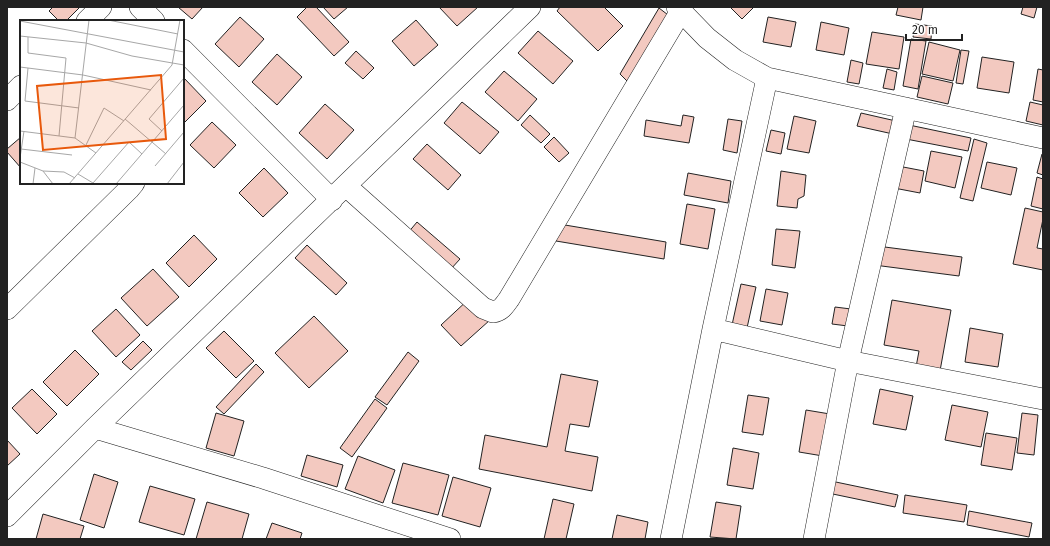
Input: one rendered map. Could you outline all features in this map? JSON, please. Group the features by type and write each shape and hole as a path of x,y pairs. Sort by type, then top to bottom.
{"street":[{"path":"88,20 101,7"},
{"path":"140,7 153,20"},
{"path":"7,516 95,428 530,7"},
{"path":"184,51 339,193 483,308 493,312 504,307 679,9 706,38 735,60 767,78 1043,138"},
{"path":"670,539 767,78"},
{"path":"7,100 20,87"},
{"path":"814,539 848,361 906,108"},
{"path":"7,309 129,190 133,184"},
{"path":"713,329 848,361 1043,399"},
{"path":"95,428 263,478 450,539"}],"building":[{"path":"53,7 80,7 67,20 58,20 49,11"},
{"path":"178,7 203,7 192,19"},
{"path":"307,7 316,7 349,42 334,56 297,17"},
{"path":"323,7 348,7 334,19"},
{"path":"439,7 478,7 457,26"},
{"path":"560,7 604,7 623,26 598,51 557,11"},
{"path":"730,7 754,7 742,19"},
{"path":"898,7 923,7 921,20 896,15"},
{"path":"1023,7 1037,7 1034,18 1021,14"},
{"path":"659,8 672,18 632,86 620,74"},
{"path":"240,17 264,39 239,67 215,44"},
{"path":"768,17 796,22 791,47 763,42"},
{"path":"416,20 438,45 414,66 392,41"},
{"path":"821,22 849,28 844,55 816,50"},
{"path":"915,24 932,26 931,39 913,37"},
{"path":"538,31 573,61 553,84 518,53"},
{"path":"872,32 904,37 899,69 866,64"},
{"path":"911,39 926,41 918,89 903,86"},
{"path":"929,42 960,50 953,81 922,74"},
{"path":"961,50 969,51 963,84 956,83"},
{"path":"356,51 374,68 363,79 345,63"},
{"path":"277,54 302,77 277,105 252,82"},
{"path":"982,57 1014,62 1009,93 977,88"},
{"path":"851,60 863,63 859,84 847,82"},
{"path":"887,69 897,72 894,90 883,88"},
{"path":"1038,69 1043,70 1043,102 1033,100"},
{"path":"504,71 537,99 518,121 485,92"},
{"path":"922,76 953,83 948,104 917,97"},
{"path":"184,78 206,101 184,123"},
{"path":"462,102 499,132 480,154 444,123"},
{"path":"1030,102 1043,105 1043,125 1026,121"},
{"path":"325,104 354,130 327,159 299,133"},
{"path":"861,113 896,121 893,134 857,126"},
{"path":"530,115 550,134 541,143 521,125"},
{"path":"683,115 694,117 689,143 644,136 646,120 681,126"},
{"path":"794,116 816,121 809,153 787,149"},
{"path":"728,119 742,121 737,153 723,150"},
{"path":"212,122 236,145 214,168 190,145"},
{"path":"909,125 971,138 968,151 906,139"},
{"path":"771,130 785,133 781,154 766,151"},
{"path":"554,137 569,153 559,162 544,147"},
{"path":"20,138 20,167 7,152 7,149"},
{"path":"974,139 987,143 973,201 960,198"},
{"path":"427,144 461,175 448,190 413,159"},
{"path":"931,151 962,157 955,188 925,181"},
{"path":"1043,154 1043,175 1037,173"},
{"path":"987,162 1017,168 1011,195 981,188"},
{"path":"898,166 924,171 920,193 894,188"},
{"path":"264,168 288,193 263,217 239,193"},
{"path":"781,171 806,175 804,196 798,199 797,208 777,206"},
{"path":"688,173 731,181 728,203 684,195"},
{"path":"1037,177 1043,179 1043,209 1031,206"},
{"path":"687,204 715,209 708,249 680,244"},
{"path":"1025,208 1043,212 1037,248 1043,249 1043,270 1013,264"},
{"path":"417,222 460,259 450,270 407,234"},
{"path":"559,224 666,242 664,259 556,241"},
{"path":"776,229 800,231 795,268 772,265"},
{"path":"194,235 217,259 189,287 166,263"},
{"path":"307,245 347,283 336,295 295,258"},
{"path":"877,246 962,257 959,276 874,265"},
{"path":"153,269 179,297 147,326 121,298"},
{"path":"741,284 756,287 747,328 732,325"},
{"path":"766,289 788,293 782,325 760,321"},
{"path":"470,298 490,320 461,346 441,325"},
{"path":"892,300 951,310 940,371 916,367 919,351 884,345"},
{"path":"835,307 851,309 848,326 832,324"},
{"path":"116,309 140,335 116,357 92,331"},
{"path":"314,316 348,351 309,388 275,353"},
{"path":"970,328 1003,334 998,367 965,362"},
{"path":"224,331 254,361 236,378 206,348"},
{"path":"143,341 152,350 131,370 122,362"},
{"path":"75,350 99,374 67,406 43,382"},
{"path":"408,352 419,361 387,405 375,397"},
{"path":"256,364 264,372 224,414 216,407"},
{"path":"561,374 598,381 589,427 570,424 565,451 598,457 592,491 479,469 485,435 547,447"},
{"path":"32,389 57,414 37,434 12,408"},
{"path":"880,389 913,396 906,430 873,424"},
{"path":"748,395 769,398 763,435 742,432"},
{"path":"375,399 387,408 352,457 340,448"},
{"path":"952,405 988,412 981,447 945,440"},
{"path":"806,410 830,414 823,456 799,452"},
{"path":"216,413 244,421 234,456 206,448"},
{"path":"1022,413 1038,415 1034,455 1017,453"},
{"path":"986,433 1017,438 1012,470 981,465"},
{"path":"7,440 20,454 7,466"},
{"path":"733,448 759,453 753,489 727,485"},
{"path":"307,455 343,465 337,487 301,476"},
{"path":"358,456 395,470 383,503 345,489"},
{"path":"403,463 449,475 438,515 392,503"},
{"path":"94,474 118,482 104,528 80,520"},
{"path":"453,477 491,488 480,527 442,516"},
{"path":"831,481 898,495 895,507 828,493"},
{"path":"150,486 195,499 184,535 139,522"},
{"path":"905,495 967,505 964,522 903,513"},
{"path":"553,499 574,504 566,539 544,539"},
{"path":"207,502 249,514 242,539 196,539"},
{"path":"716,502 741,506 736,539 710,537"},
{"path":"969,511 1032,523 1029,537 967,525"},
{"path":"43,514 84,526 80,539 36,539"},
{"path":"617,515 648,522 645,539 612,539"},
{"path":"272,523 302,533 300,539 266,539"}]}
